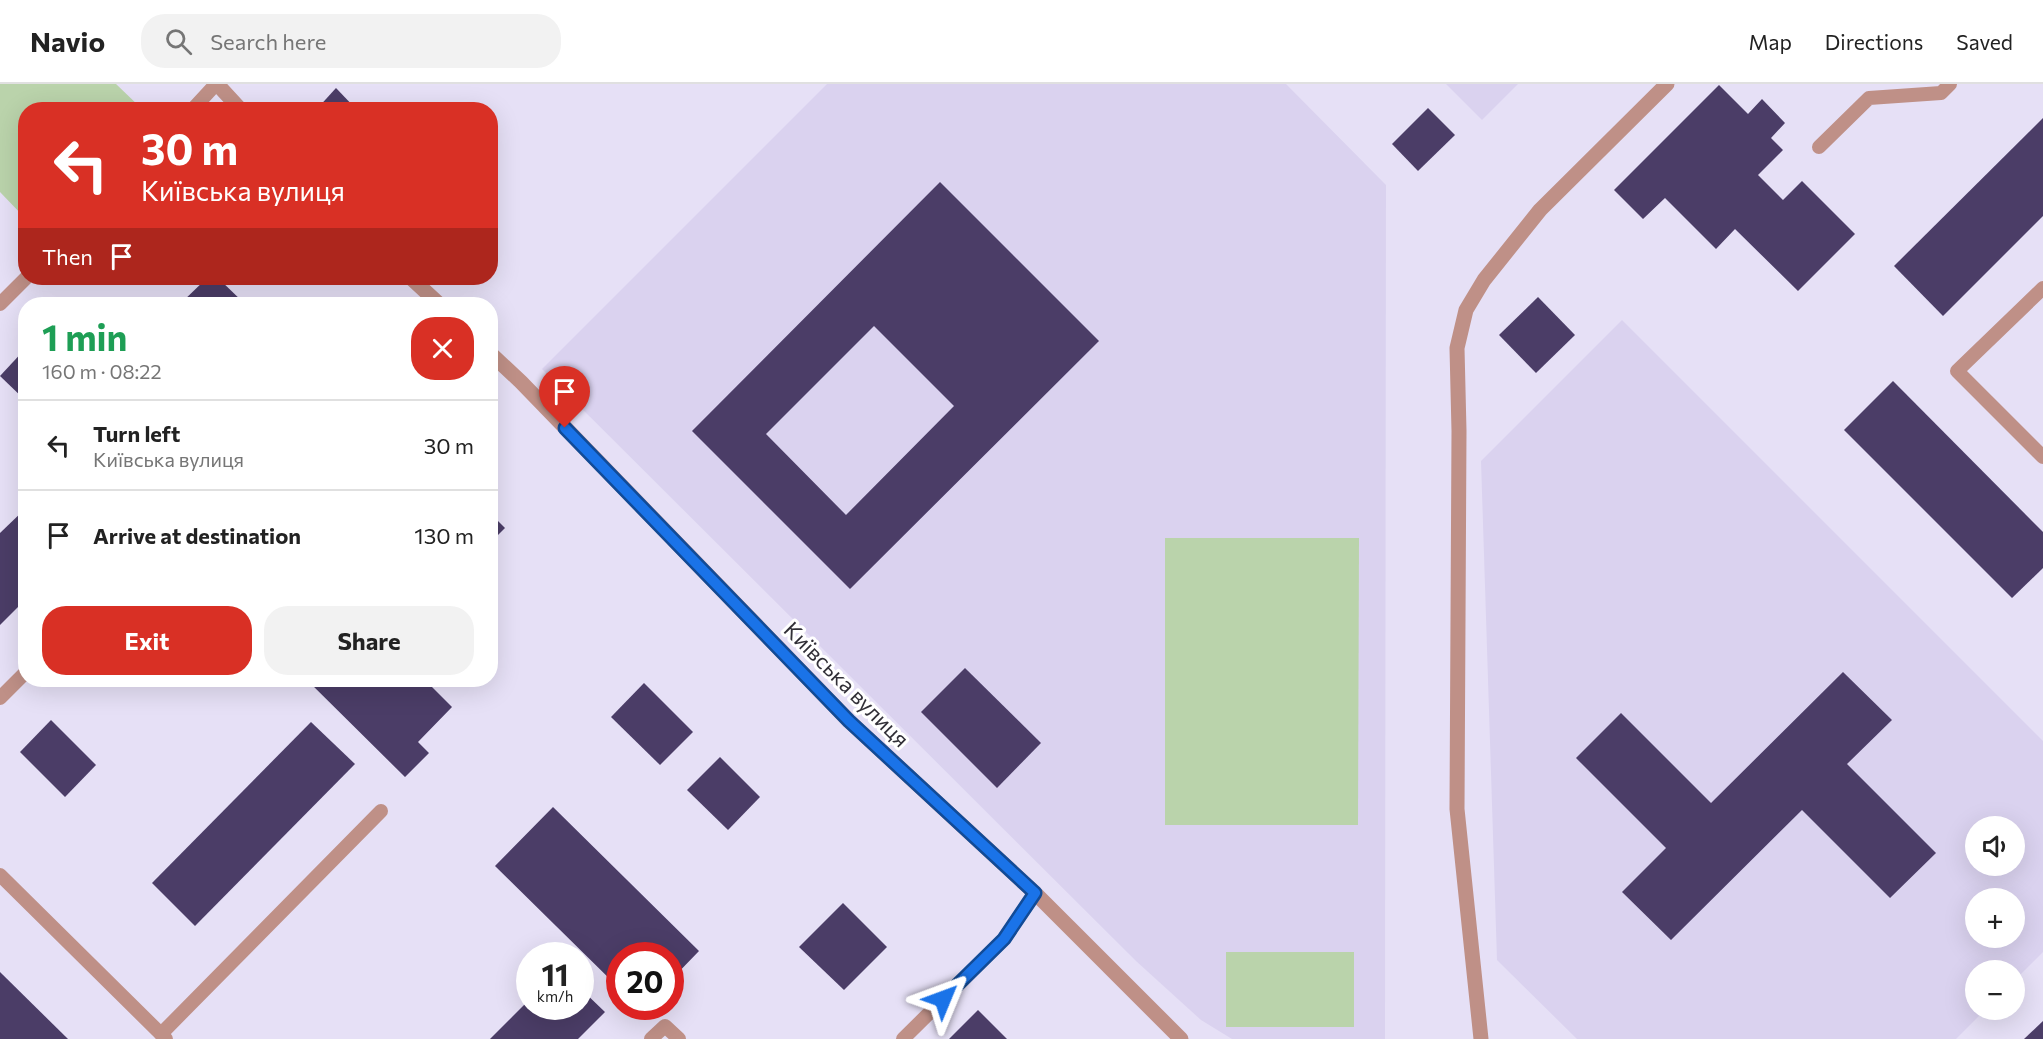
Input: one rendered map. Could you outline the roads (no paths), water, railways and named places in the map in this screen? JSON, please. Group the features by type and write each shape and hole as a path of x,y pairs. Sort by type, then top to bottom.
{"street":[{"path":"217,84 234,102"},
{"path":"1481,1039 1457,809 1459,443 1457,348 1466,310 1498,262 1540,210 1667,84"},
{"path":"419,285 432,297"},
{"name":"Київська вулиця","path":"498,360 849,721 1035,893 1181,1039"}],"lane":[{"path":"200,102 217,84"},
{"path":"1819,147 1869,98 1941,93 1950,84"},
{"path":"0,304 19,285"},
{"path":"2043,288 1957,371 2043,457"},
{"path":"0,698 18,680"},
{"path":"0,875 163,1036 381,811"},
{"path":"903,1039 1004,939 1035,893"},
{"path":"651,1039 664,1026 679,1039"}]}
